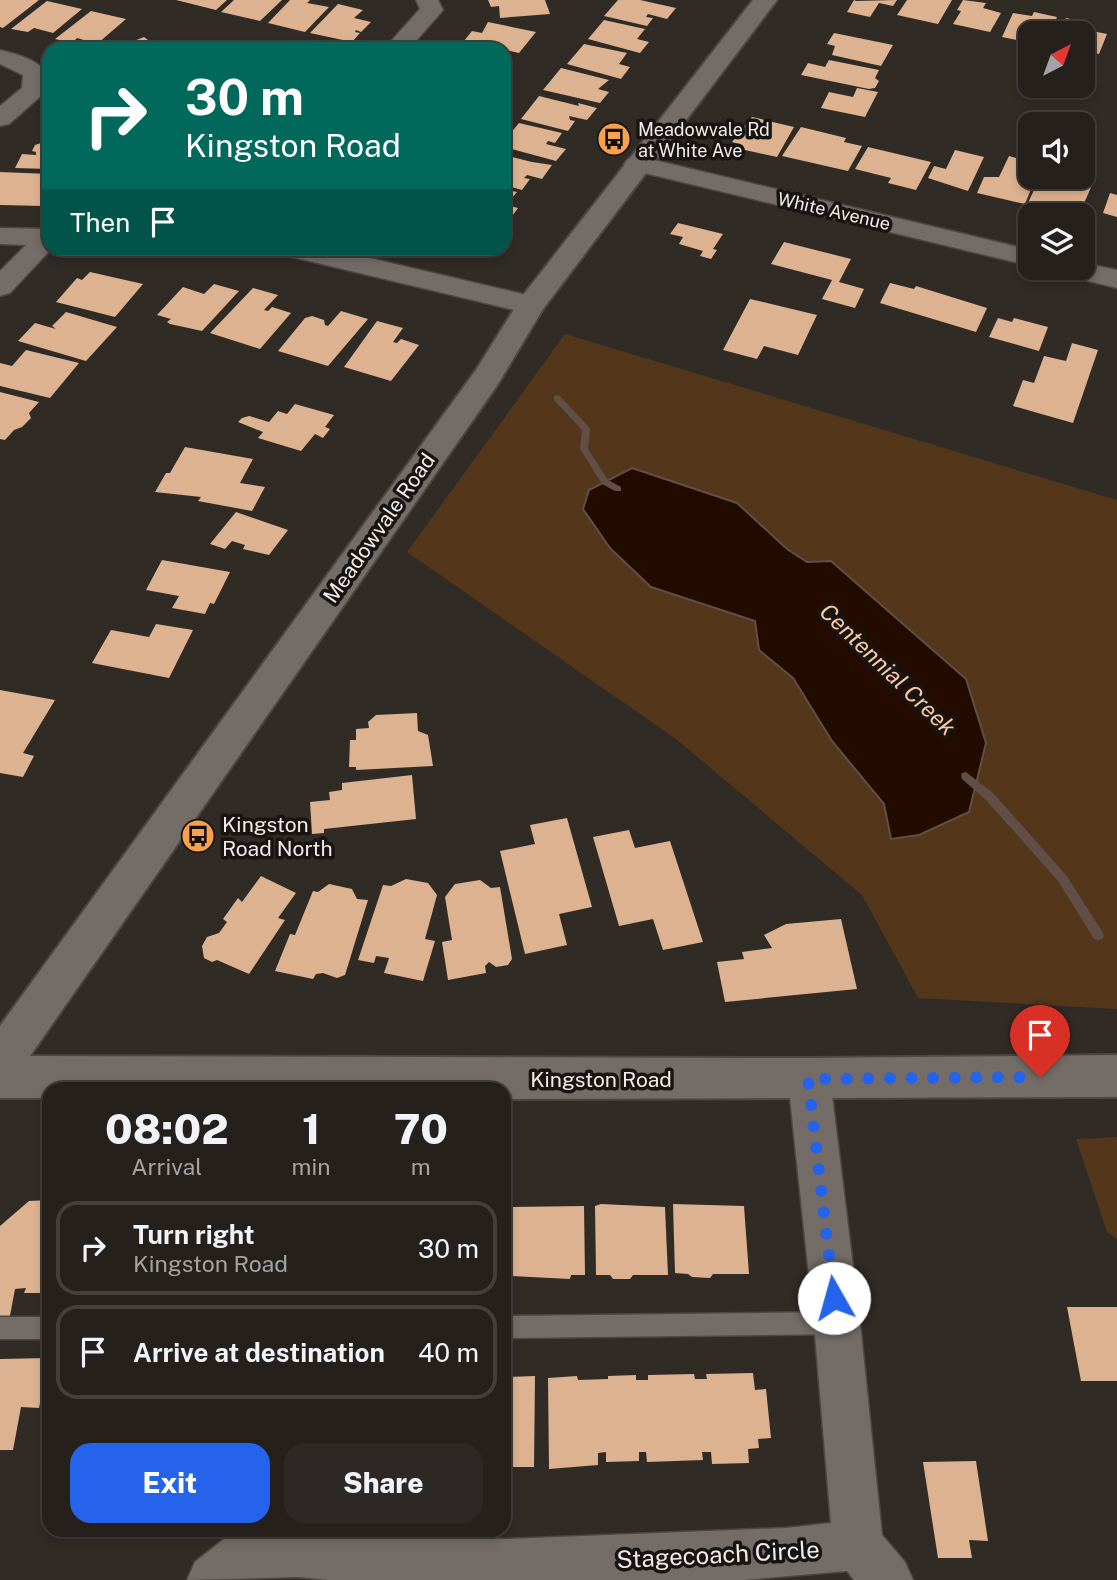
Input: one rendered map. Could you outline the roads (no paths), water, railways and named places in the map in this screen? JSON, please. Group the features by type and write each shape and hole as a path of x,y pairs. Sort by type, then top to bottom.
{"street":[{"path":"402,42 432,10 426,0"},
{"name":"Meadowvale Road","path":"0,1062 487,377 531,305 765,0"},
{"path":"0,57 13,60 35,72 34,90 0,119"},
{"name":"White Avenue","path":"637,164 1018,255"},
{"path":"0,236 42,237"},
{"path":"0,287 42,244"},
{"path":"323,256 531,305"},
{"path":"1095,274 1117,279"},
{"name":"Kingston Road","path":"0,1077 808,1079 1117,1076"},
{"name":"Stagecoach Circle","path":"231,1556 298,1552 417,1562 507,1564 785,1553 873,1563 837,1323 808,1079"}],"lane":[{"path":"511,1327 837,1323"},
{"path":"0,1328 42,1328"}],"water":[{"path":"632,468 737,503 787,549 807,562 831,561 966,679 986,743 969,812 919,835 891,839 884,804 832,741 793,678 759,650 755,621 651,587 610,548 583,509 589,490"}],"waterway":[{"path":"557,398 586,429 584,449 605,482 618,489"},
{"name":"Centennial Creek","path":"966,776 989,796 1062,878 1098,935"}],"place":[{"name":"Meadowvale Rd at White Ave","path":"614,139"},
{"name":"Kingston Road North","path":"198,836"}]}
